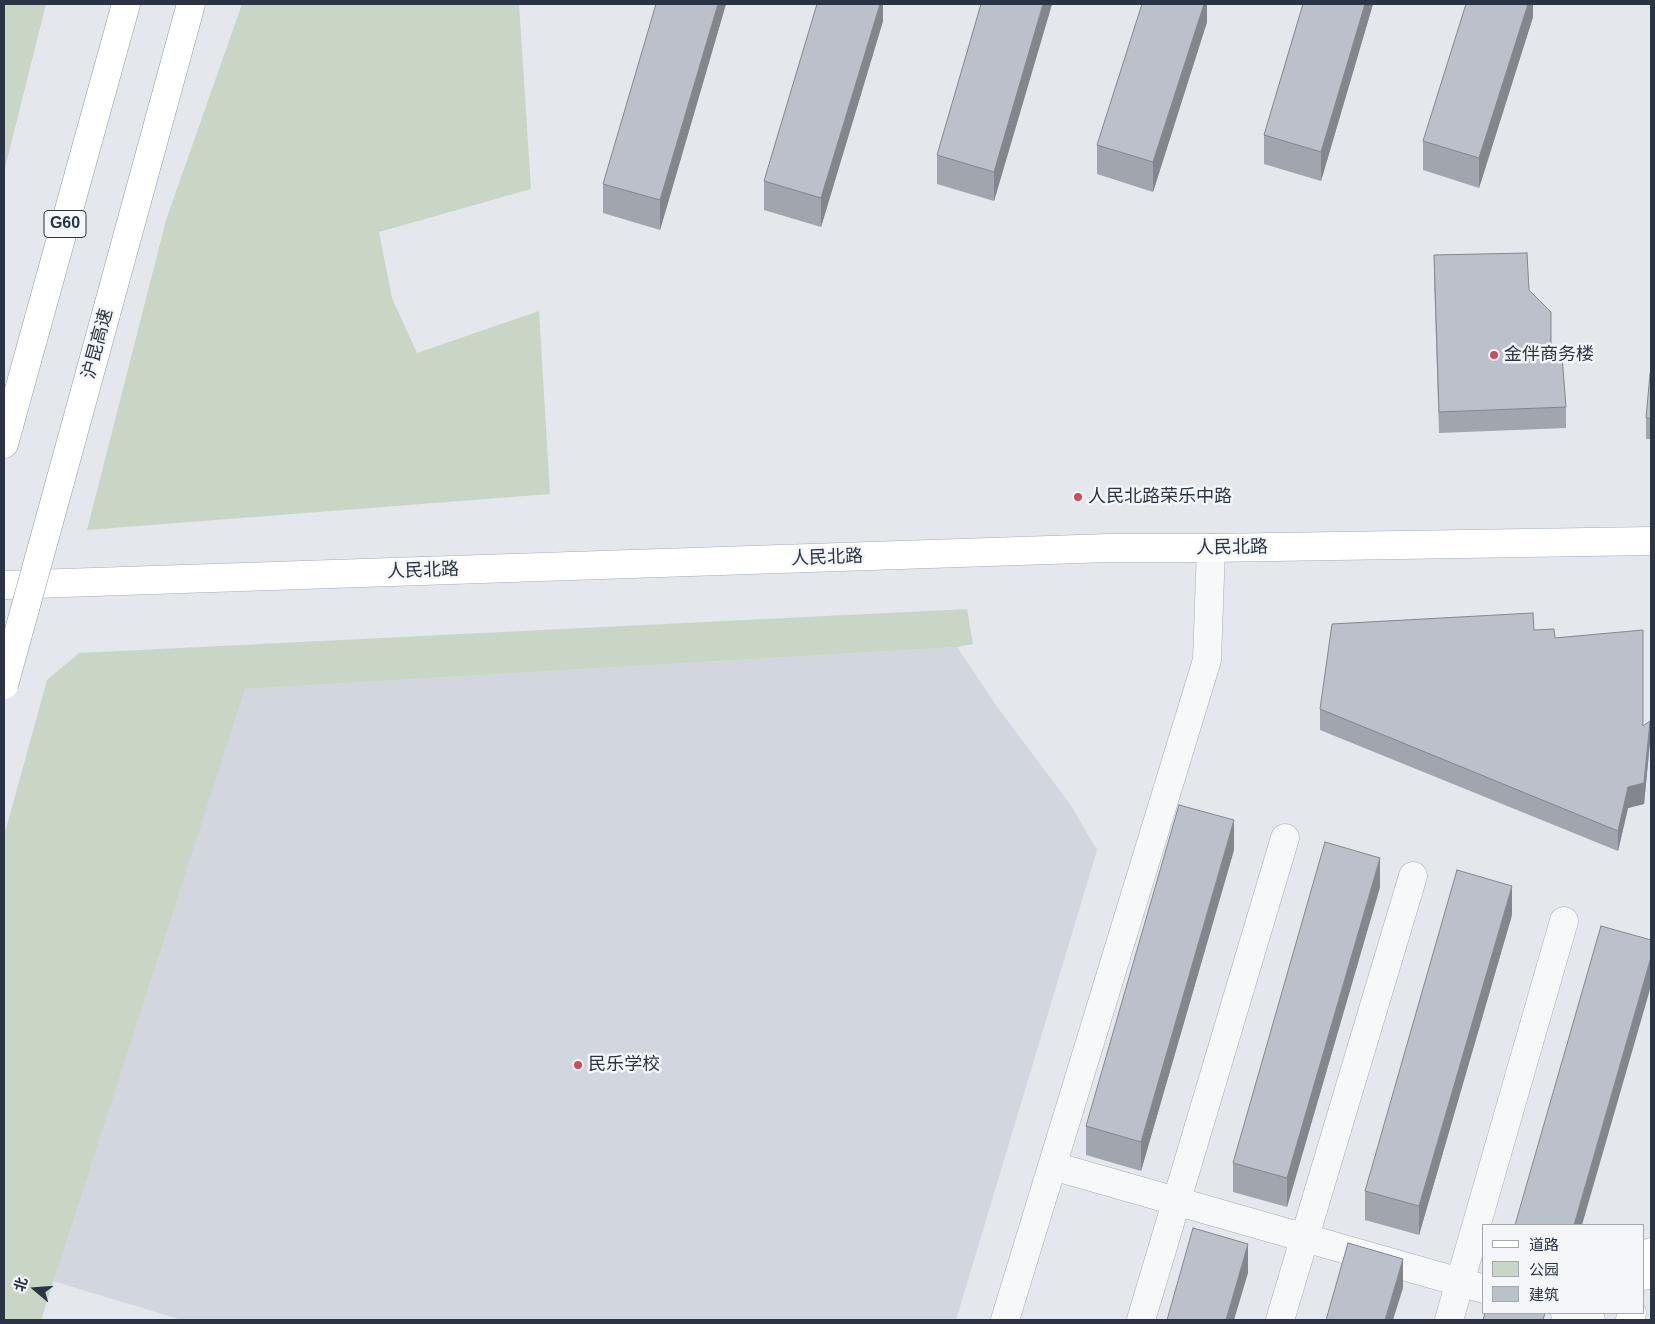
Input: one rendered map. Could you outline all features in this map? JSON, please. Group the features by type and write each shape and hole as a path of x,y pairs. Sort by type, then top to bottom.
{"main road":[{"path":"83,157 120,4"},
{"name":"G60","path":"4,444 126,4"},
{"name":"沪昆高速","path":"4,685 191,4"},
{"path":"145,175 209,4"},
{"name":"人民北路","path":"4,585 1110,548 1651,540"},
{"path":"1645,1273 1651,1252"}],"street":[{"path":"1006,1320 1207,660 1211,548"},
{"path":"1141,1320 1285,838"},
{"path":"1280,1320 1413,876"},
{"path":"1488,1224 1564,921"},
{"path":"1053,1166 1472,1286"},
{"path":"1449,1320 1472,1286 1482,1246"},
{"path":"1569,1314 1591,1320"}],"shaded area":[{"name":"民乐学校","path":"957,647 998,708 1070,804 1097,850 956,1320 182,1320 53,1281 244,689"}],"green space":[{"path":"4,4 46,4 4,172"},
{"path":"242,4 519,4 531,189 379,232 392,298 417,353 539,311 550,494 87,530 166,220"},
{"path":"967,609 973,644 957,647 245,689 41,1320 4,1320 4,836 47,680 79,653"}],"building":[{"path":"656,4 718,4 660,200 603,184"},
{"path":"817,4 880,4 821,198 764,181"},
{"path":"981,4 1043,4 994,172 937,155"},
{"path":"1142,4 1204,4 1153,162 1097,145"},
{"path":"1303,4 1365,4 1321,152 1264,135"},
{"path":"1466,4 1528,4 1479,158 1423,141"},
{"name":"金伴商务楼","path":"1527,253 1529,290 1551,312 1551,356 1562,356 1566,407 1439,412 1434,255"},
{"path":"1650,374 1651,418 1646,418"},
{"path":"1533,613 1534,630 1554,629 1555,638 1643,630 1643,726 1650,721 1644,783 1628,787 1618,831 1320,709 1332,624"},
{"path":"1179,805 1234,820 1141,1142 1086,1126"},
{"path":"1325,842 1380,858 1287,1178 1233,1163"},
{"path":"1457,870 1512,886 1419,1206 1365,1191"},
{"path":"1601,926 1651,940 1651,957 1574,1224 1515,1224"},
{"path":"1193,1228 1248,1244 1226,1320 1167,1320"},
{"path":"1348,1243 1403,1259 1385,1320 1326,1320"},
{"path":"1485,1314 1545,1314 1543,1320 1483,1320"}],"place":[{"name":"金伴商务楼","path":"1494,355"},
{"name":"人民北路荣乐中路","path":"1078,497"},
{"name":"民乐学校","path":"578,1065"}]}
